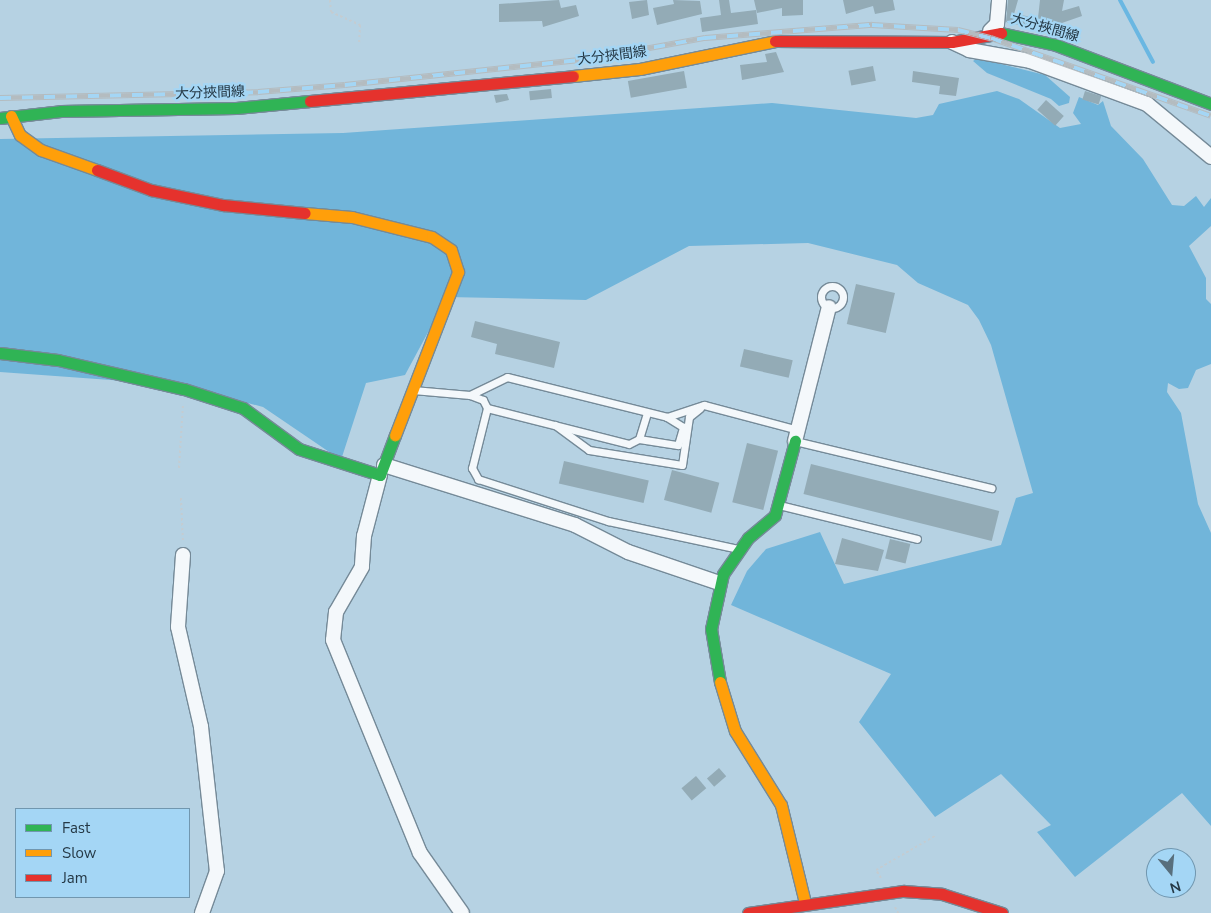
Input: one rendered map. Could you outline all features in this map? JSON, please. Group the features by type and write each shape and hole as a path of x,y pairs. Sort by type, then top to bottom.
{"street":[{"path":"990,31 997,24 999,0"},
{"name":"大分挾間線","path":"5,117 61,111 236,108 640,69 782,38 952,42 990,31 1056,45 1211,104"},
{"path":"952,42 969,50 1030,61 1141,102 1162,112 1211,157"},
{"path":"5,117 20,135 41,150 151,190 223,205 352,217 440,240 458,260 458,272 382,470 364,536 362,567 336,612 333,640 420,854 462,913"},
{"path":"805,903 781,804 740,743 714,662 711,629 719,583 739,549 772,520 778,505 829,307"},
{"path":"0,353 58,360 184,389 243,408 299,449 382,470 575,525 628,552 719,583"},
{"path":"182,554 178,627 201,727 217,871 202,913"},
{"path":"748,913 887,891 942,894 1002,913"}],"lane":[{"path":"470,394 507,377 667,417 683,427 678,445 639,439 629,444 487,408"},
{"path":"413,390 470,394 483,400 487,408 472,468 478,479 608,521 739,549"},
{"path":"554,425 589,450 682,466 689,417 708,405"},
{"path":"667,417 708,405 796,435 992,488"},
{"path":"639,439 647,413"},
{"path":"778,505 917,539"}],"path":[{"path":"330,0 331,12 360,25 359,45"},
{"path":"179,468 184,389"},
{"path":"181,498 182,554"},
{"path":"898,913 876,870 935,836"}],"shaded area":[{"path":"977,58 1045,75 1070,97 1069,103 1059,106 1051,99 987,73 973,61"},
{"path":"997,91 1019,99 1060,128 1081,124 1073,113 1079,97 1098,105 1103,101 1111,126 1143,159 1172,205 1184,206 1196,196 1204,207 1211,198 1211,226 1189,246 1206,278 1206,299 1211,304 1211,364 1196,370 1188,388 1179,389 1168,383 1167,392 1181,413 1198,504 1211,533 1211,826 1182,793 1075,877 1037,832 1051,825 1001,774 935,817 859,722 891,674 731,605 747,571 766,549 820,532 844,584 1001,545 1016,498 1033,493 991,345 979,320 968,305 918,283 897,265 808,243 689,246 586,300 447,297 405,375 366,383 341,460 263,407 180,385 0,372 0,139 343,133 772,103 916,118 933,115 939,104"}],"building":[{"path":"559,0 561,8 576,5 579,16 543,27 542,21 499,22 499,4"},
{"path":"647,0 649,15 632,19 629,2"},
{"path":"673,0 700,1 702,14 657,25 653,8 674,4"},
{"path":"719,0 729,0 731,13 756,10 758,24 702,32 700,18 721,15"},
{"path":"754,0 803,0 803,15 782,16 782,8 757,13"},
{"path":"843,0 893,0 895,10 875,14 873,6 846,14"},
{"path":"1008,0 1018,0 1014,14 1038,18 1040,0 1064,0 1062,11 1079,6 1082,16 1059,24 1058,29 1024,26 1006,22"},
{"path":"776,52 784,72 742,80 740,65 767,62 765,54"},
{"path":"873,66 876,81 851,85 848,71"},
{"path":"684,71 687,88 631,98 628,81"},
{"path":"913,71 959,78 956,96 939,94 940,86 912,82"},
{"path":"551,89 552,98 530,100 529,91"},
{"path":"1085,91 1101,96 1099,105 1082,100"},
{"path":"507,94 509,100 496,103 494,95"},
{"path":"1046,100 1064,116 1055,126 1037,110"},
{"path":"856,284 895,293 886,333 847,324"},
{"path":"475,321 560,342 554,368 495,354 497,344 471,337"},
{"path":"744,349 793,360 789,378 740,367"},
{"path":"747,443 778,451 763,510 732,502"},
{"path":"564,461 649,481 644,503 559,483"},
{"path":"811,464 999,511 992,541 804,494"},
{"path":"672,470 719,483 711,513 664,500"},
{"path":"842,538 884,550 878,571 835,564"},
{"path":"890,539 910,544 906,563 885,558"},
{"path":"719,768 726,776 714,787 707,778"},
{"path":"696,776 706,788 692,800 681,788"}],"waterway":[{"path":"1120,0 1153,62"}],"railway":[{"path":"0,98 258,92 345,85 589,59 705,38 872,25 958,30 991,38 1211,116"}],"traffic: fast":[{"path":"1001,33 1056,45 1211,104"},
{"path":"0,118 61,111 236,108 310,101"},
{"path":"0,353 58,360 184,389 243,408 299,449 380,475 395,435"},
{"path":"720,682 711,629 723,574 748,538 775,515 795,441"}],"traffic: slow":[{"path":"573,76 640,69 775,41"},
{"path":"11,116 20,135 41,150 97,170"},
{"path":"305,213 352,217 432,237 451,250 458,272 395,435"},
{"path":"720,682 735,731 781,805 805,903"}],"traffic: jam":[{"path":"775,41 952,42 1001,33"},
{"path":"310,101 573,76"},
{"path":"97,170 151,190 223,205 305,213"},
{"path":"748,913 903,891 942,894 1002,913"}]}
